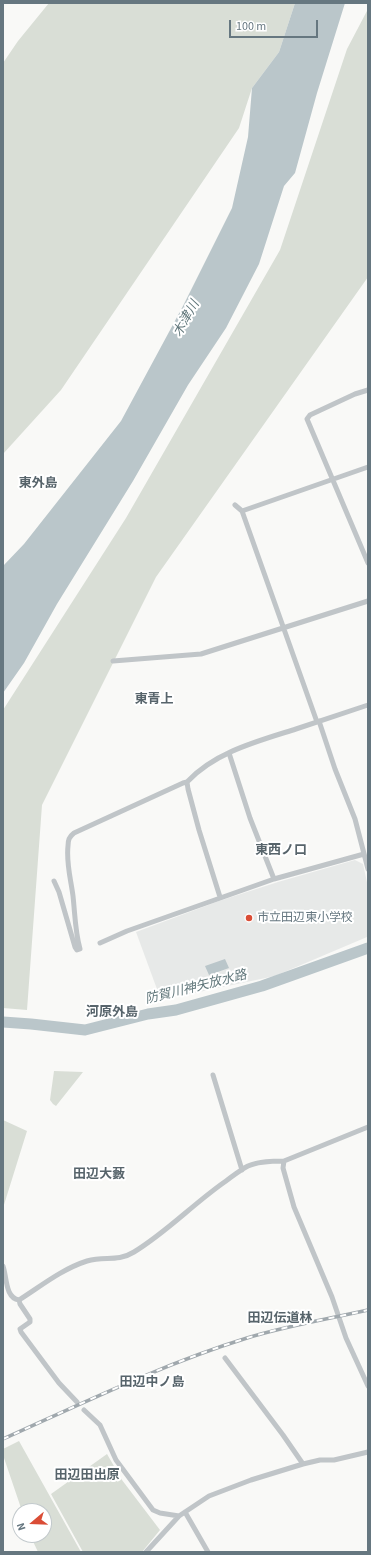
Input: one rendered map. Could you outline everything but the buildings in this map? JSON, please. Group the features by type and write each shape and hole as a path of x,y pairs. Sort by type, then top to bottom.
{"street":[{"path":"368,390 354,394 310,415 307,418 368,563"},
{"path":"242,511 368,467"},
{"path":"235,505 242,511 283,629 355,819 368,869"},
{"path":"114,661 201,654 368,601"},
{"path":"54,881 59,892 75,947 77,950 80,949 76,934 73,896 68,866 69,837 74,833 187,782 193,776 239,747 368,705"},
{"path":"229,753 250,818 274,879"},
{"path":"187,782 199,830 220,897"},
{"path":"100,943 127,931 220,897 274,879 364,854"},
{"path":"213,1074 242,1170"},
{"path":"3,1266 10,1296 15,1300 19,1300 58,1274 75,1265 96,1259 117,1259 133,1253 165,1230 204,1196 249,1166 261,1162 284,1161 368,1127"},
{"path":"284,1161 283,1168 294,1207 332,1297 346,1338 368,1386"},
{"path":"19,1300 30,1319 30,1322 20,1329 21,1332 59,1383 77,1402"},
{"path":"225,1358 284,1435 303,1464"},
{"path":"84,1410 100,1425 116,1460 153,1510 160,1513 179,1516"},
{"path":"146,1552 179,1516 209,1496 222,1490 303,1464 320,1460 334,1460 368,1452"},
{"path":"184,1512 208,1552"}],"shaded area":[{"path":"49,3 295,3 279,52 252,88 239,128 61,390 3,454 3,63 18,41"},
{"path":"368,9 368,277 156,577 42,805 27,1010 3,1008 3,710 126,518 280,250 347,49"},
{"path":"355,860 363,864 368,887 367,937 275,976 161,1000 136,932 219,901"},
{"path":"54,1071 83,1072 56,1106 50,1100"},
{"path":"3,1120 27,1131 3,1208"},
{"path":"19,1441 81,1552 38,1552 34,1543 52,1543 52,1503 19,1503 3,1455 3,1449"},
{"path":"107,1454 122,1480 160,1530 142,1552 83,1552 51,1494"}],"water":[{"name":"木津川","path":"295,3 345,3 317,93 295,173 284,186 259,264 226,328 188,385 133,481 57,604 24,663 3,693 3,566 24,544 121,421 183,306 232,208 248,137 252,88 279,52"},
{"path":"225,959 229,968 209,975 205,966"}],"waterway":[{"name":"防賀川神矢放水路","path":"3,1022 85,1030 148,1014 176,1010 262,986 368,948"}],"railway":[{"path":"3,1439 154,1372 216,1348 277,1330 368,1310"}],"place":[{"name":"市立田辺東小学校","path":"249,918"}],"district":[{"name":"東外島","path":"38,484"},
{"name":"東青上","path":"154,700"},
{"name":"東西ノ口","path":"281,851"},
{"name":"河原外島","path":"112,1013"},
{"name":"田辺大藪","path":"99,1175"},
{"name":"田辺伝道林","path":"280,1319"},
{"name":"田辺中ノ島","path":"152,1383"},
{"name":"田辺田出原","path":"87,1476"}]}
